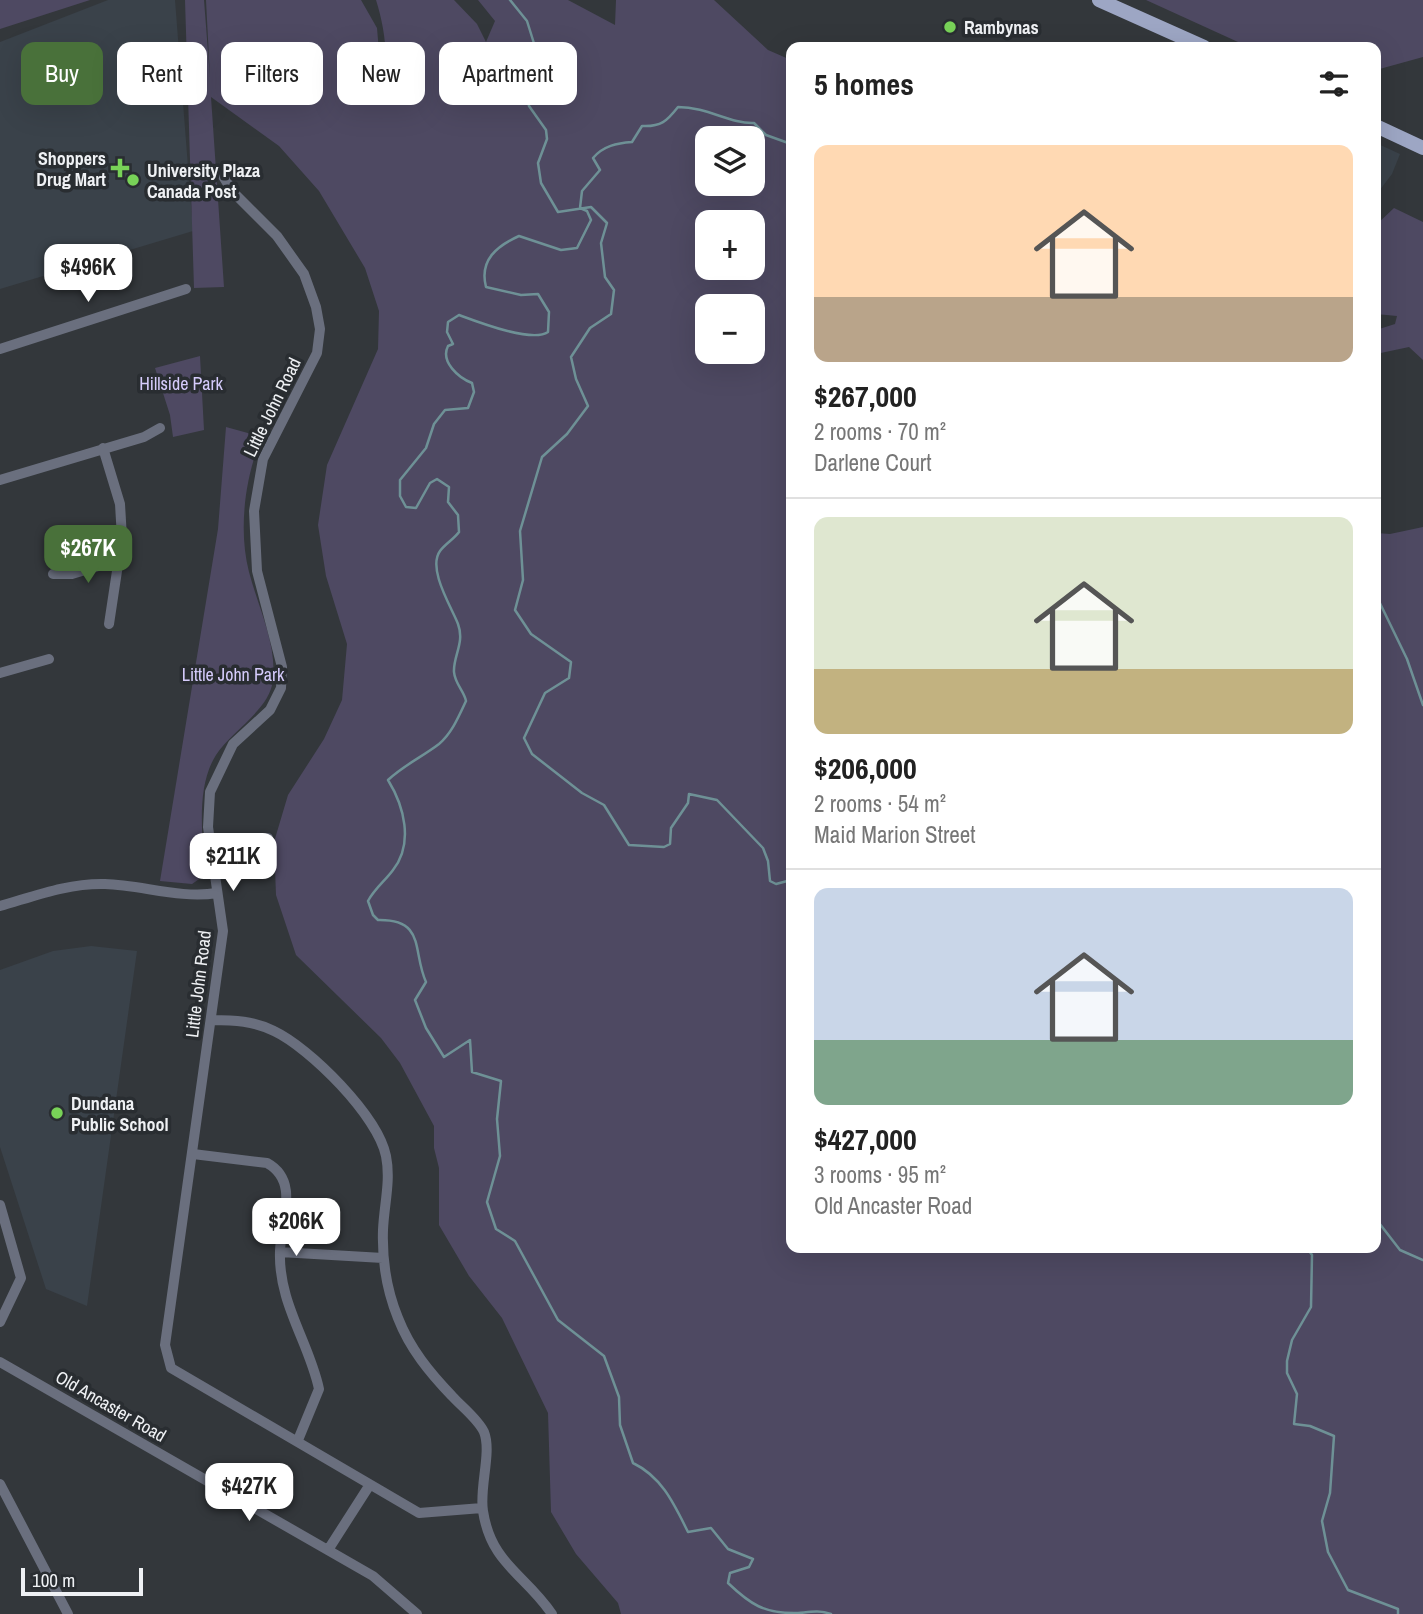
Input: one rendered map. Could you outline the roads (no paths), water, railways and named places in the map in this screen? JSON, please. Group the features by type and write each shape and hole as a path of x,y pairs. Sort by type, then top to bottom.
{"main road":[{"path":"1099,0 1193,42"},
{"path":"1381,128 1423,148"}],"street":[{"name":"Little John Road","path":"221,173 233,192 277,236 304,274 316,306 320,329 317,353 263,460 254,511 257,571 282,667 281,688 270,710 233,744 215,776 208,808 211,850 223,931 165,1345 166,1356 171,1368 419,1513 482,1508"},
{"path":"224,201 233,192"},
{"path":"0,349 186,289"},
{"path":"0,480 144,437 160,428"},
{"path":"103,448 120,504 122,538 109,624"},
{"path":"52,574 72,574 118,560"},
{"path":"0,673 49,659"},
{"path":"211,850 268,838"},
{"path":"0,906 74,885 116,885 190,895 217,893"},
{"path":"212,1020 254,1023 296,1044 359,1108 386,1154 388,1181 383,1258 394,1309 411,1346 430,1373 484,1431 487,1447 482,1508 492,1543 505,1564 540,1595 552,1614"},
{"path":"193,1154 267,1163 277,1168 288,1186 280,1252 282,1284 319,1390 298,1440"},
{"path":"0,1205 21,1278 0,1322"},
{"path":"280,1252 383,1258"},
{"name":"Old Ancaster Road","path":"0,1363 373,1576 417,1614"},
{"path":"0,1484 68,1614"},
{"path":"328,1549 369,1486"}],"waterway":[{"path":"510,0 527,21 537,53 537,69 526,93 529,106 546,130 547,139 538,163 541,183 558,212 591,207 607,223 601,243 605,277 614,290 611,314 590,328 571,357 576,379 588,406 567,434 542,457 520,531 523,580 515,610 531,634 571,662 569,678 545,693 524,738 532,754 582,793 604,805 629,845 664,847 670,844 671,828 688,803 689,794 717,800 763,848 768,861 770,881 776,884 786,881"},
{"path":"580,208 582,191 600,170 593,158 611,146 632,142 642,126 663,122 678,107 754,123 766,135 786,142"},
{"path":"580,208 587,211 591,220 577,248 561,250 519,236 497,249 485,269 486,287 521,295 538,294 549,312 548,332 540,335 518,333 459,315 448,322 447,332 453,344 448,346 447,358 452,369 472,383 474,392 468,408 445,410 434,424 426,448 400,480 400,496 406,507 416,508 430,483 437,479 449,487 448,502 458,515 459,532 440,551 436,568 460,631 454,672 466,701 444,740 388,780 402,813 405,837 393,870 368,901 378,920 404,925 415,939 426,982 415,1000 426,1028 444,1057 470,1040 472,1072 501,1081 497,1119 500,1156 487,1202 496,1229 515,1241 558,1320 604,1356 619,1397 620,1425 633,1463 659,1484 688,1532 711,1528 728,1549 753,1559 749,1567 730,1573 728,1583 743,1597 776,1612 831,1614"},
{"path":"1381,605 1407,659 1423,705"},
{"path":"1381,1225 1400,1250 1423,1260"},
{"path":"1311,1253 1311,1307 1292,1340 1287,1361 1287,1373 1297,1394 1294,1424 1310,1426 1334,1436 1330,1493 1322,1521 1328,1552 1348,1590 1398,1609 1398,1614"}],"place":[{"name":"Rambynas","path":"950,27"},
{"name":"Shoppers Drug Mart","path":"120,168"},
{"name":"University Plaza Canada Post","path":"133,180"},
{"name":"Dundana Public School","path":"57,1113"}],"park label":[{"name":"Hillside Park","path":"181,383"},
{"name":"Little John Park","path":"233,674"}]}
